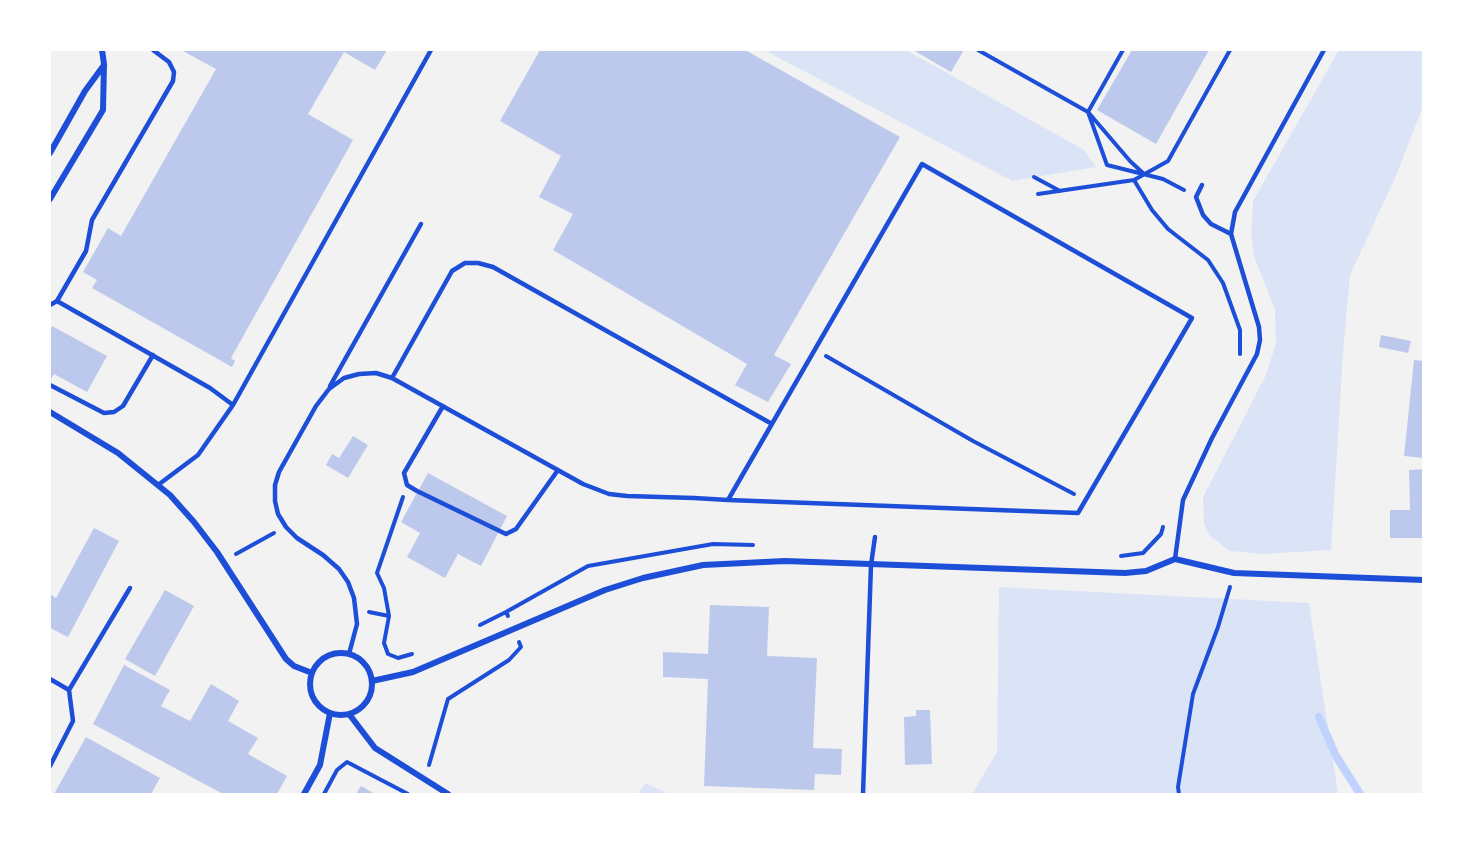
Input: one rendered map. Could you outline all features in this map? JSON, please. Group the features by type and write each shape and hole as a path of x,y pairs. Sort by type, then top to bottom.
{"street":[{"path":"50,199 103,110 102,50"},
{"path":"50,153 85,91 104,64"},
{"path":"50,412 118,453 170,495 194,522 223,562 286,660 312,673"},
{"path":"372,681 413,672 578,601 643,578 703,565 773,561 1125,573 1146,571 1175,559 1234,573 1424,580"},
{"path":"334,653 349,654 362,661 367,667 372,681 367,702 349,714 330,713 318,706 314,700 310,687 312,673 315,666 327,656 334,653"},
{"path":"304,795 320,765 330,713"},
{"path":"349,714 375,748 448,795"}],"lane":[{"path":"50,305 57,301 86,251 92,220 173,81 174,72 169,62 153,50"},
{"path":"158,485 198,455 233,405 431,50"},
{"path":"1175,559 1183,500 1212,438 1257,354 1260,340 1259,327 1231,234 1235,212 1324,50"},
{"path":"329,389 344,378 359,374 376,374 392,378 583,484 609,494 728,500 1078,513 1192,318 922,164 728,500"},
{"path":"1202,185 1196,197 1203,214 1211,224 1231,234"},
{"path":"349,654 357,624 357,610 348,582 339,569 286,527 278,514 275,501 277,478 421,224"},
{"path":"392,378 452,271 465,263 478,263 493,267 772,424"},
{"path":"57,301 210,388 233,405"},
{"path":"50,385 104,413 114,412 123,406 153,355"},
{"path":"443,406 404,473 407,485 506,534 516,529 558,470"},
{"path":"863,795 871,565 875,537"},
{"path":"50,766 73,721 69,690 130,588"},
{"path":"50,679 69,690"}],"path":[{"path":"978,50 1088,112 1130,161 1145,174"},
{"path":"1123,50 1088,112 1107,165 1163,179 1196,197"},
{"path":"1038,194 1134,180 1168,161 1230,50"},
{"path":"1034,177 1061,191"},
{"path":"815,350 973,441 1085,500"},
{"path":"407,485 376,573 384,588 388,616 384,644 388,654 398,658 417,652"},
{"path":"223,562 286,527"},
{"path":"1179,795 1178,787 1193,694 1218,627 1234,573"},
{"path":"357,610 388,616"},
{"path":"476,627 506,612"},
{"path":"324,795 337,770 347,762 408,795"}],"shaded area":[{"path":"764,50 906,50 1084,150 1096,167 1012,181"},
{"path":"1339,50 1423,50 1424,104 1395,178 1350,275 1331,550 1263,554 1230,551 1209,535 1204,523 1203,497 1266,375 1276,343 1275,310 1254,256 1251,232 1253,201"},
{"path":"999,587 1309,603 1338,794 972,794 997,752"},
{"path":"645,783 669,794 638,794"}],"building":[{"path":"181,50 387,50 375,70 344,52 308,114 353,140 231,358 235,361 232,367 92,288 97,280 83,272 108,228 121,236 216,69"},
{"path":"540,50 745,50 900,137 774,355 791,364 768,402 735,385 747,364 553,250 573,214 539,197 561,156 500,121"},
{"path":"913,50 964,50 951,72"},
{"path":"1132,50 1209,50 1156,144 1097,110"},
{"path":"52,326 107,356 87,392 54,374 50,381 50,331"},
{"path":"1381,335 1411,341 1408,353 1379,347"},
{"path":"1414,360 1424,361 1424,458 1404,456"},
{"path":"353,436 368,445 348,478 326,465 332,454 339,458"},
{"path":"1424,469 1424,538 1390,538 1390,510 1410,510 1409,470"},
{"path":"428,473 507,516 481,566 458,554 445,578 407,557 420,533 401,522"},
{"path":"94,528 119,541 68,637 50,628 50,594 56,598"},
{"path":"165,590 194,606 155,676 125,659"},
{"path":"710,605 769,607 767,656 817,658 813,748 842,749 841,775 815,774 814,790 704,786 708,679 663,677 663,652 708,654"},
{"path":"124,665 170,690 161,706 190,721 211,684 239,701 228,721 258,738 248,754 287,776 277,794 223,794 93,724"},
{"path":"916,710 930,710 932,764 905,765 904,717 916,716"},
{"path":"86,737 160,778 151,794 54,794"},
{"path":"361,786 375,794 356,794"}],"waterway":[{"path":"1319,717 1336,756 1360,794"}]}
